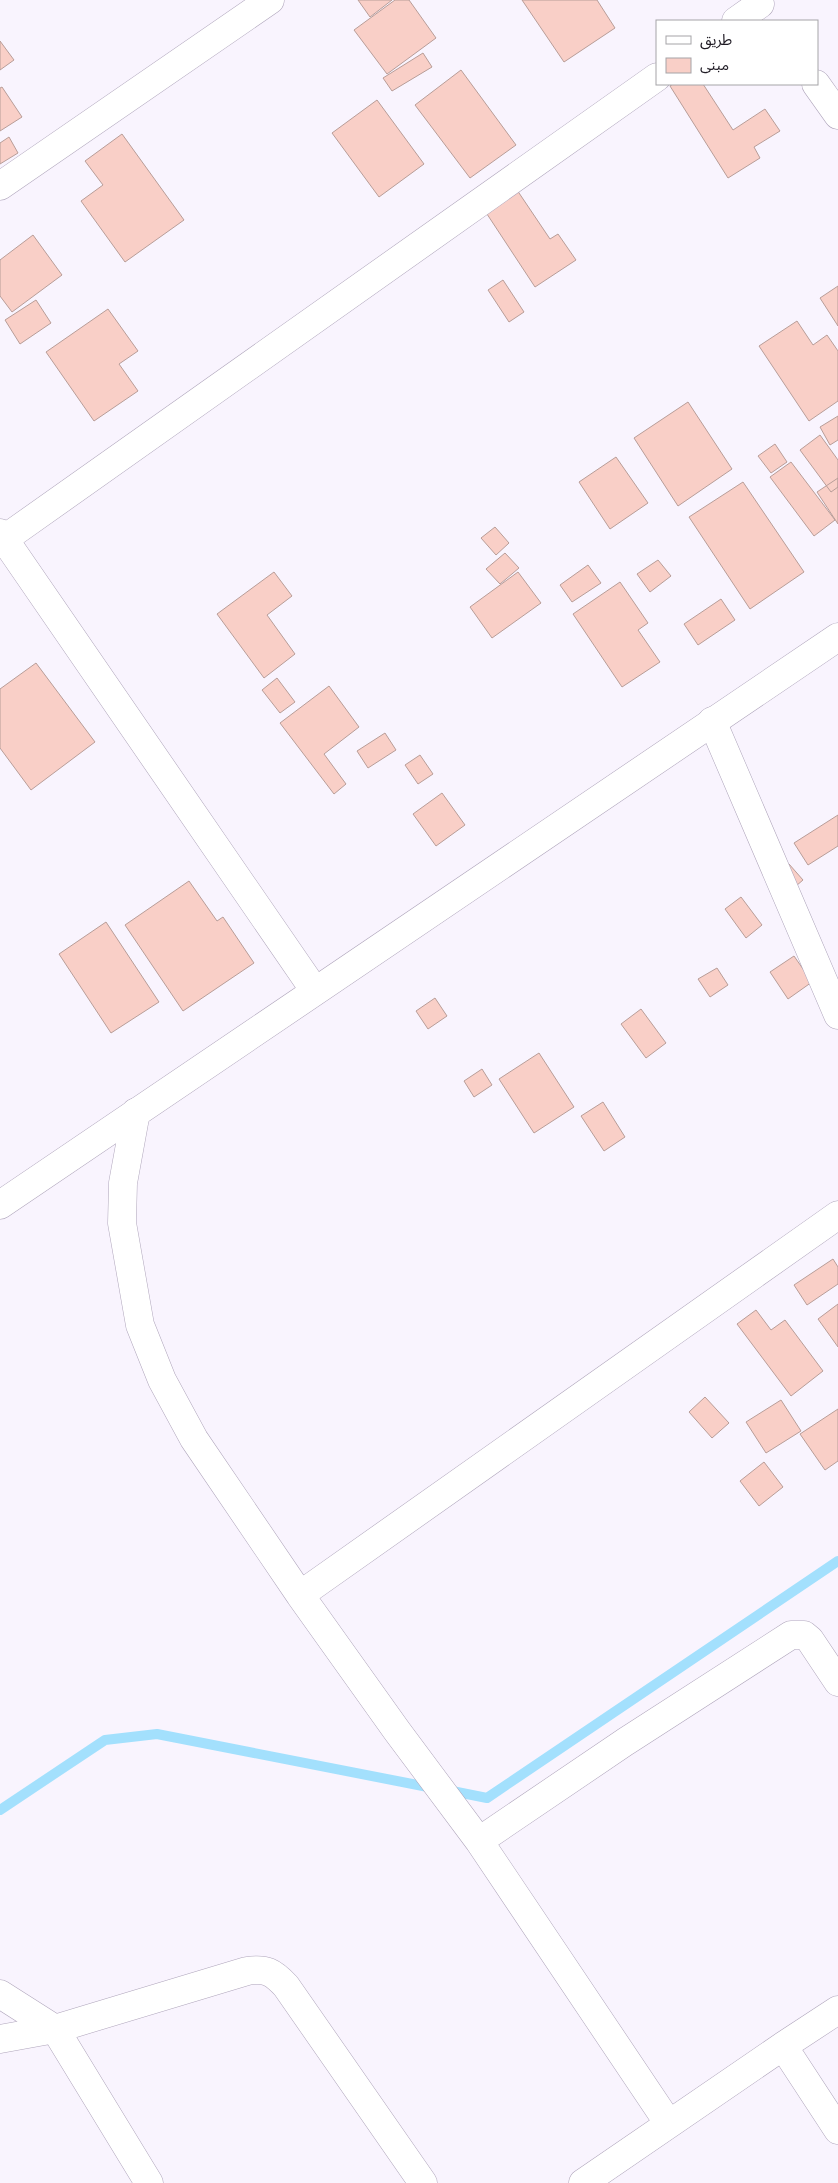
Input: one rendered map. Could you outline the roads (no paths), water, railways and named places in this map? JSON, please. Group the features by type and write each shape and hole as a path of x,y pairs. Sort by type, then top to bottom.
{"street":[{"path":"0,186 270,0"},
{"path":"738,20 763,8"},
{"path":"315,992 1,538 656,78"},
{"path":"817,85 838,116"},
{"path":"0,1205 838,637"},
{"path":"712,722 838,1014"},
{"path":"136,1112 123,1183 122,1223 140,1325 162,1380 194,1438 300,1595 397,1731 479,1841 669,2124"},
{"path":"300,1595 838,1215"},
{"path":"479,1841 625,1742 791,1634 804,1635 810,1640 838,1682"},
{"path":"0,2039 55,2029 247,1971 261,1969 273,1972 286,1986 423,2183"},
{"path":"0,1994 55,2029 149,2183"},
{"path":"588,2182 669,2124 838,2010"},
{"path":"783,2046 838,2130"}],"waterway":[{"path":"447,1790 487,1798 838,1561"},
{"path":"0,1810 105,1740 157,1734 433,1788"}]}
